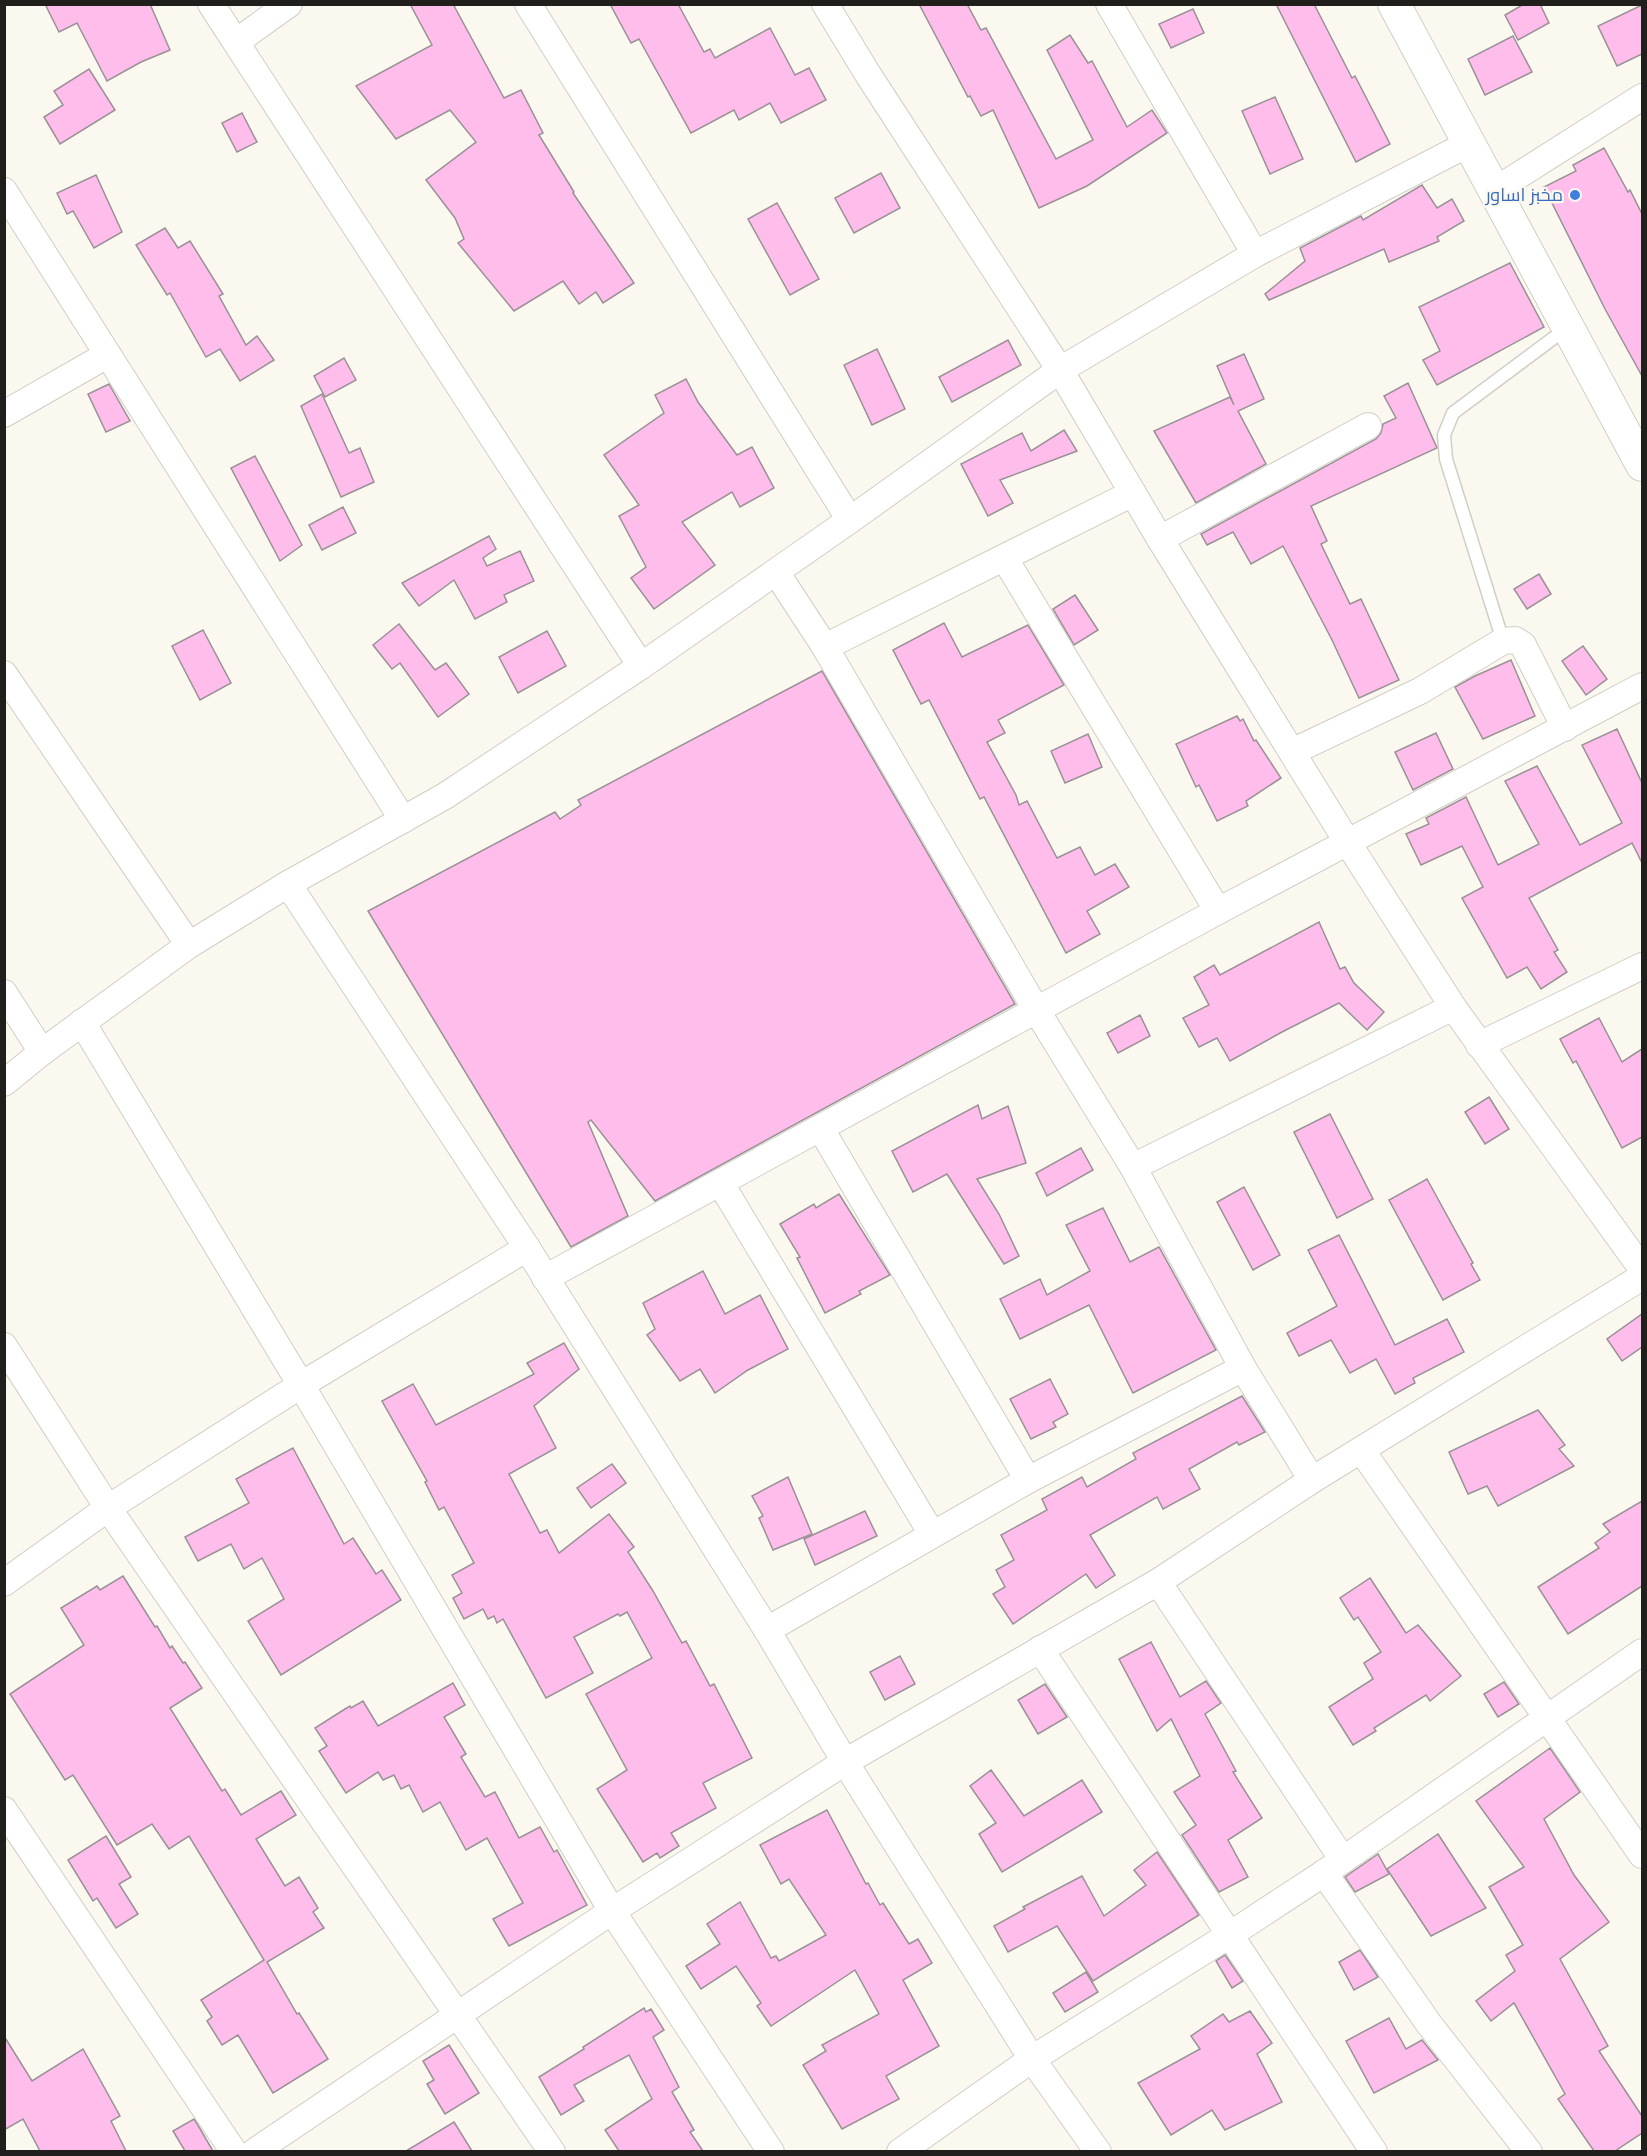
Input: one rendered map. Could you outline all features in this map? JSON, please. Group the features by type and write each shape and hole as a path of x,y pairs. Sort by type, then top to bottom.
{"street":[{"path":"211,4 640,666"},
{"path":"236,42 289,4"},
{"path":"528,4 850,520"},
{"path":"825,4 869,76 1060,370 1160,539 1348,843 1453,1007 1642,1269"},
{"path":"1109,4 1255,254"},
{"path":"1394,4 1468,144 1640,455"},
{"path":"1494,191 1642,97"},
{"path":"4,1083 82,1022 189,945 288,884 445,796 776,572 1060,370 1255,254 1468,144"},
{"path":"4,191 404,820"},
{"path":"4,414 107,355"},
{"path":"1160,539 1368,426"},
{"path":"825,647 1133,494"},
{"path":"1005,559 1218,910"},
{"path":"776,572 825,647 1037,1011 1132,1167 1243,1368 1312,1480"},
{"path":"1292,752 1420,691 1503,641 1515,640 1522,645 1565,728"},
{"path":"4,674 189,945"},
{"path":"545,1278 721,1184 1218,910 1642,686"},
{"path":"288,884 527,1248 767,1630 845,1762 1032,2059 1098,2151"},
{"path":"1479,1045 1642,966"},
{"path":"4,993 42,1052"},
{"path":"1132,1167 1453,1007"},
{"path":"82,1022 301,1384 612,1911 771,2151"},
{"path":"820,1129 1028,1480"},
{"path":"721,1184 932,1534"},
{"path":"4,1583 108,1508 301,1384 527,1248"},
{"path":"254,2151 612,1911 845,1762 1158,1582 1312,1480 1642,1277"},
{"path":"4,1346 108,1508 552,2151"},
{"path":"767,1630 1028,1480 1243,1368"},
{"path":"1362,1451 1642,1855"},
{"path":"1158,1582 1429,2024 1529,2151"},
{"path":"1040,1649 1374,2151"},
{"path":"900,2151 1032,2059 1334,1867 1642,1652"},
{"path":"4,1810 234,2151"}],"lane":[{"path":"1503,641 1446,459 1444,435 1453,413 1568,327"}],"building":[{"path":"45,4 150,4 170,50 141,62 107,81 77,23 59,32"},
{"path":"410,4 453,4 504,98 521,90 543,133 539,135 573,193 634,283 603,303 596,292 579,304 563,281 514,311 458,243 464,239 455,218 426,180 476,142 450,110 396,139 356,86 432,45"},
{"path":"610,4 678,4 704,52 710,49 715,58 770,28 795,75 809,68 826,100 781,123 770,103 739,120 734,110 691,133 639,39 631,43"},
{"path":"919,4 967,4 981,30 986,28 1056,159 1093,140 1047,50 1070,35 1088,63 1092,61 1127,127 1152,110 1167,133 1087,186 1039,208 993,110 981,116 970,96 968,97"},
{"path":"1276,4 1314,4 1352,78 1355,76 1390,144 1356,162"},
{"path":"1524,4 1540,4 1549,23 1518,40 1505,15"},
{"path":"1642,5 1642,54 1617,66 1598,26"},
{"path":"1193,9 1204,33 1171,48 1159,24"},
{"path":"1513,36 1532,72 1485,95 1468,59"},
{"path":"89,69 115,110 60,144 44,117 63,105 54,91"},
{"path":"1275,97 1303,159 1270,174 1242,111"},
{"path":"242,113 257,142 237,152 222,123"},
{"path":"1604,148 1642,214 1642,376 1605,309 1544,187 1576,171 1573,165"},
{"path":"881,173 900,208 854,233 835,198"},
{"path":"96,175 122,232 94,248 73,211 67,214 57,193"},
{"path":"1422,185 1437,208 1452,199 1464,221 1437,237 1439,241 1389,262 1384,249 1269,300 1265,294 1305,261 1300,248 1361,216 1363,220"},
{"path":"777,203 819,279 790,295 748,219"},
{"path":"165,228 178,248 190,241 223,294 219,296 246,345 257,336 274,360 240,381 220,349 206,357 170,293 167,295 136,245"},
{"path":"1510,263 1544,327 1437,385 1423,360 1440,351 1419,307"},
{"path":"1008,340 1021,365 952,402 939,377"},
{"path":"877,349 905,409 872,425 844,365"},
{"path":"1244,354 1264,399 1238,411 1266,464 1196,503 1154,431 1230,397 1234,405 1217,366"},
{"path":"344,358 356,380 325,397 314,376"},
{"path":"686,379 698,402 737,455 752,447 774,488 740,507 732,492 682,522 715,565 654,609 631,578 646,567 619,516 639,505 604,455 664,413 655,395"},
{"path":"1408,383 1437,448 1311,506 1327,541 1321,544 1350,604 1361,599 1399,680 1359,698 1283,546 1251,564 1233,532 1207,545 1201,534 1376,439 1381,433 1383,424 1396,418 1384,396"},
{"path":"109,384 130,421 106,432 88,394"},
{"path":"322,394 349,453 360,448 374,482 341,497 301,406"},
{"path":"1064,430 1077,451 1000,480 1013,503 988,516 961,464 1022,433 1031,451"},
{"path":"255,456 302,545 280,561 231,468"},
{"path":"343,507 356,533 322,550 309,525"},
{"path":"489,536 496,549 483,558 487,566 520,551 534,581 504,595 507,602 475,619 454,580 419,606 402,583"},
{"path":"1539,574 1551,594 1527,609 1514,589"},
{"path":"1075,595 1098,630 1074,645 1053,609"},
{"path":"944,623 962,657 1028,625 1064,685 998,720 1005,733 987,742 1016,795 1019,805 1027,801 1057,858 1080,847 1095,875 1115,864 1129,887 1087,911 1100,934 1066,953 984,797 980,799 929,700 921,704 893,650"},
{"path":"399,624 435,670 446,663 469,694 438,717 400,663 392,669 373,645"},
{"path":"203,630 231,683 200,700 172,646"},
{"path":"547,631 566,666 518,693 499,657"},
{"path":"1583,646 1607,679 1586,695 1562,661"},
{"path":"1511,660 1535,716 1483,739 1455,687"},
{"path":"822,671 1015,1004 655,1201 591,1120 588,1122 628,1216 571,1247 368,911 555,812 560,819 581,805 578,800"},
{"path":"1237,716 1240,721 1243,719 1254,741 1256,740 1281,778 1246,801 1248,806 1217,821 1199,785 1196,787 1176,744"},
{"path":"1617,729 1642,783 1642,863 1632,843 1529,898 1558,950 1554,952 1567,972 1541,989 1527,967 1507,978 1462,898 1483,887 1462,846 1421,865 1406,834 1429,824 1426,818 1466,797 1498,865 1539,844 1505,781 1537,766 1580,845 1622,823 1582,745"},
{"path":"1436,733 1453,769 1413,790 1395,752"},
{"path":"1088,734 1102,767 1065,783 1051,751"},
{"path":"1319,922 1340,969 1345,967 1354,983 1384,1012 1367,1030 1339,1003 1230,1061 1217,1038 1199,1047 1183,1018 1209,1005 1194,977 1214,965 1220,975"},
{"path":"1140,1015 1150,1036 1118,1053 1107,1033"},
{"path":"1599,1018 1622,1062 1642,1049 1642,1137 1622,1148 1576,1061 1573,1063 1560,1039"},
{"path":"1489,1097 1509,1129 1485,1144 1465,1112"},
{"path":"978,1105 982,1119 1008,1106 1026,1163 977,1179 999,1214 1019,1256 1004,1264 947,1174 913,1192 892,1151"},
{"path":"1330,1114 1373,1199 1337,1218 1294,1132"},
{"path":"1081,1148 1093,1170 1047,1196 1036,1173"},
{"path":"1427,1179 1480,1280 1443,1300 1389,1200"},
{"path":"1244,1187 1280,1255 1253,1270 1217,1202"},
{"path":"839,1194 890,1275 859,1291 861,1294 825,1313 797,1258 800,1257 780,1224 814,1204 816,1208"},
{"path":"1103,1208 1130,1262 1159,1247 1216,1350 1133,1393 1089,1305 1020,1339 1000,1299 1040,1279 1047,1295 1090,1271 1066,1225"},
{"path":"1339,1235 1395,1345 1447,1319 1464,1352 1413,1378 1415,1383 1395,1394 1376,1359 1350,1373 1331,1340 1299,1356 1287,1333 1337,1306 1308,1250"},
{"path":"703,1271 725,1314 760,1295 788,1349 748,1370 715,1393 700,1369 680,1381 647,1335 655,1329 643,1303"},
{"path":"1642,1314 1642,1347 1622,1361 1607,1339"},
{"path":"564,1343 579,1369 534,1406 556,1448 509,1474 540,1533 547,1530 559,1553 609,1514 634,1547 628,1552 682,1643 686,1641 710,1686 714,1684 752,1758 703,1783 716,1808 671,1833 679,1846 660,1858 657,1853 643,1862 597,1789 627,1770 586,1694 652,1658 627,1612 620,1616 618,1614 574,1637 593,1673 546,1698 503,1619 497,1623 494,1616 488,1619 483,1609 464,1619 453,1598 462,1593 452,1575 474,1563 444,1507 439,1510 425,1482 427,1481 382,1401 413,1384 436,1425 534,1374 527,1363"},
{"path":"1050,1379 1068,1414 1053,1422 1056,1427 1031,1439 1010,1399"},
{"path":"1242,1396 1265,1432 1239,1445 1237,1442 1189,1469 1200,1489 1163,1509 1157,1497 1090,1535 1115,1575 1096,1588 1086,1574 1013,1624 993,1594 1005,1587 996,1570 1014,1560 1001,1535 1047,1510 1042,1499 1082,1477 1087,1487 1136,1459 1133,1453"},
{"path":"1538,1410 1565,1445 1559,1449 1574,1466 1498,1506 1487,1486 1468,1494 1449,1452"},
{"path":"293,1448 344,1544 353,1538 376,1574 382,1570 401,1600 281,1675 248,1621 284,1599 262,1558 244,1569 231,1544 198,1561 185,1537 249,1503 236,1479"},
{"path":"612,1464 626,1483 591,1508 577,1488"},
{"path":"788,1477 812,1534 773,1550 759,1518 763,1516 752,1496"},
{"path":"1642,1501 1642,1586 1568,1634 1538,1587 1599,1548 1595,1543 1610,1532 1603,1524"},
{"path":"865,1511 877,1536 815,1565 804,1539"},
{"path":"123,1576 155,1627 157,1626 170,1648 172,1646 183,1663 185,1662 202,1688 170,1708 222,1791 225,1789 241,1815 281,1791 296,1815 256,1839 285,1886 299,1877 318,1908 313,1912 324,1928 267,1962 297,2014 299,2013 328,2059 273,2093 238,2035 222,2045 207,2021 212,2017 201,2000 264,1960 189,1836 169,1849 152,1824 117,1845 73,1775 65,1780 10,1694 84,1645 61,1608 97,1586 100,1590"},
{"path":"1370,1578 1406,1633 1418,1625 1461,1676 1430,1701 1426,1695 1374,1728 1376,1731 1353,1745 1329,1707 1373,1679 1364,1663 1381,1652 1358,1617 1354,1620 1340,1598"},
{"path":"1151,1642 1180,1697 1206,1681 1221,1703 1205,1714 1236,1771 1233,1772 1262,1818 1228,1840 1248,1877 1219,1892 1182,1835 1196,1825 1174,1792 1200,1776 1171,1719 1157,1731 1119,1659"},
{"path":"900,1656 915,1684 885,1700 870,1672"},
{"path":"1504,1682 1519,1704 1498,1717 1484,1694"},
{"path":"453,1683 465,1705 444,1717 466,1754 461,1757 485,1797 495,1792 519,1838 540,1827 554,1852 557,1850 587,1905 509,1946 493,1919 523,1903 487,1838 466,1850 440,1802 423,1812 409,1785 401,1789 394,1775 383,1780 378,1772 346,1793 319,1751 327,1746 315,1728 350,1706 351,1708 363,1701 378,1726"},
{"path":"1045,1684 1067,1717 1038,1734 1018,1700"},
{"path":"1550,1748 1580,1792 1544,1819 1574,1875 1609,1922 1560,1959 1608,2046 1599,2051 1642,2116 1642,2133 1615,2151 1594,2151 1558,2099 1565,2094 1514,2003 1491,2021 1476,2001 1515,1971 1506,1955 1523,1945 1489,1887 1524,1867 1476,1801"},
{"path":"991,1770 1024,1816 1082,1780 1102,1812 1002,1872 979,1834 996,1823 970,1786"},
{"path":"827,1810 866,1884 868,1883 880,1905 883,1903 909,1944 918,1939 932,1963 903,1980 939,2046 886,2076 899,2099 842,2129 803,2065 826,2051 822,2045 879,2014 855,1970 771,2026 757,2006 761,2003 736,1966 701,1989 686,1966 720,1944 707,1924 740,1902 771,1958 776,1956 779,1961 826,1935 789,1879 781,1884 760,1845"},
{"path":"1438,1834 1486,1908 1431,1936 1387,1869"},
{"path":"106,1836 131,1877 119,1884 138,1914 116,1928 97,1898 93,1901 68,1860"},
{"path":"1157,1852 1199,1915 1093,1981 1057,1926 1008,1952 994,1926 1025,1909 1023,1907 1082,1876 1104,1916 1146,1885 1134,1870"},
{"path":"1378,1854 1389,1874 1355,1892 1345,1877"},
{"path":"1360,1950 1378,1977 1354,1990 1339,1962"},
{"path":"1225,1955 1243,1981 1232,1988 1216,1961"},
{"path":"1086,1972 1098,1992 1065,2012 1053,1993"},
{"path":"644,2008 646,2012 651,2009 664,2030 653,2037 679,2087 672,2092 694,2130 690,2132 703,2151 619,2151 605,2130 652,2099 629,2055 574,2085 584,2101 561,2115 539,2077"},
{"path":"1250,2011 1272,2043 1257,2054 1282,2102 1225,2130 1212,2110 1171,2135 1138,2083 1200,2049 1191,2036 1223,2014 1229,2022"},
{"path":"1389,2018 1406,2049 1422,2040 1438,2060 1374,2093 1346,2041"},
{"path":"4,2036 32,2081 83,2049 120,2116 111,2121 126,2151 40,2151 23,2119 4,2130"},
{"path":"449,2045 479,2093 445,2114 427,2084 434,2080 423,2061"},
{"path":"194,2119 213,2151 185,2151 173,2131"},
{"path":"454,2122 472,2151 406,2151"}],"place":[{"name":"مخبز اساور","path":"1575,195"}]}
